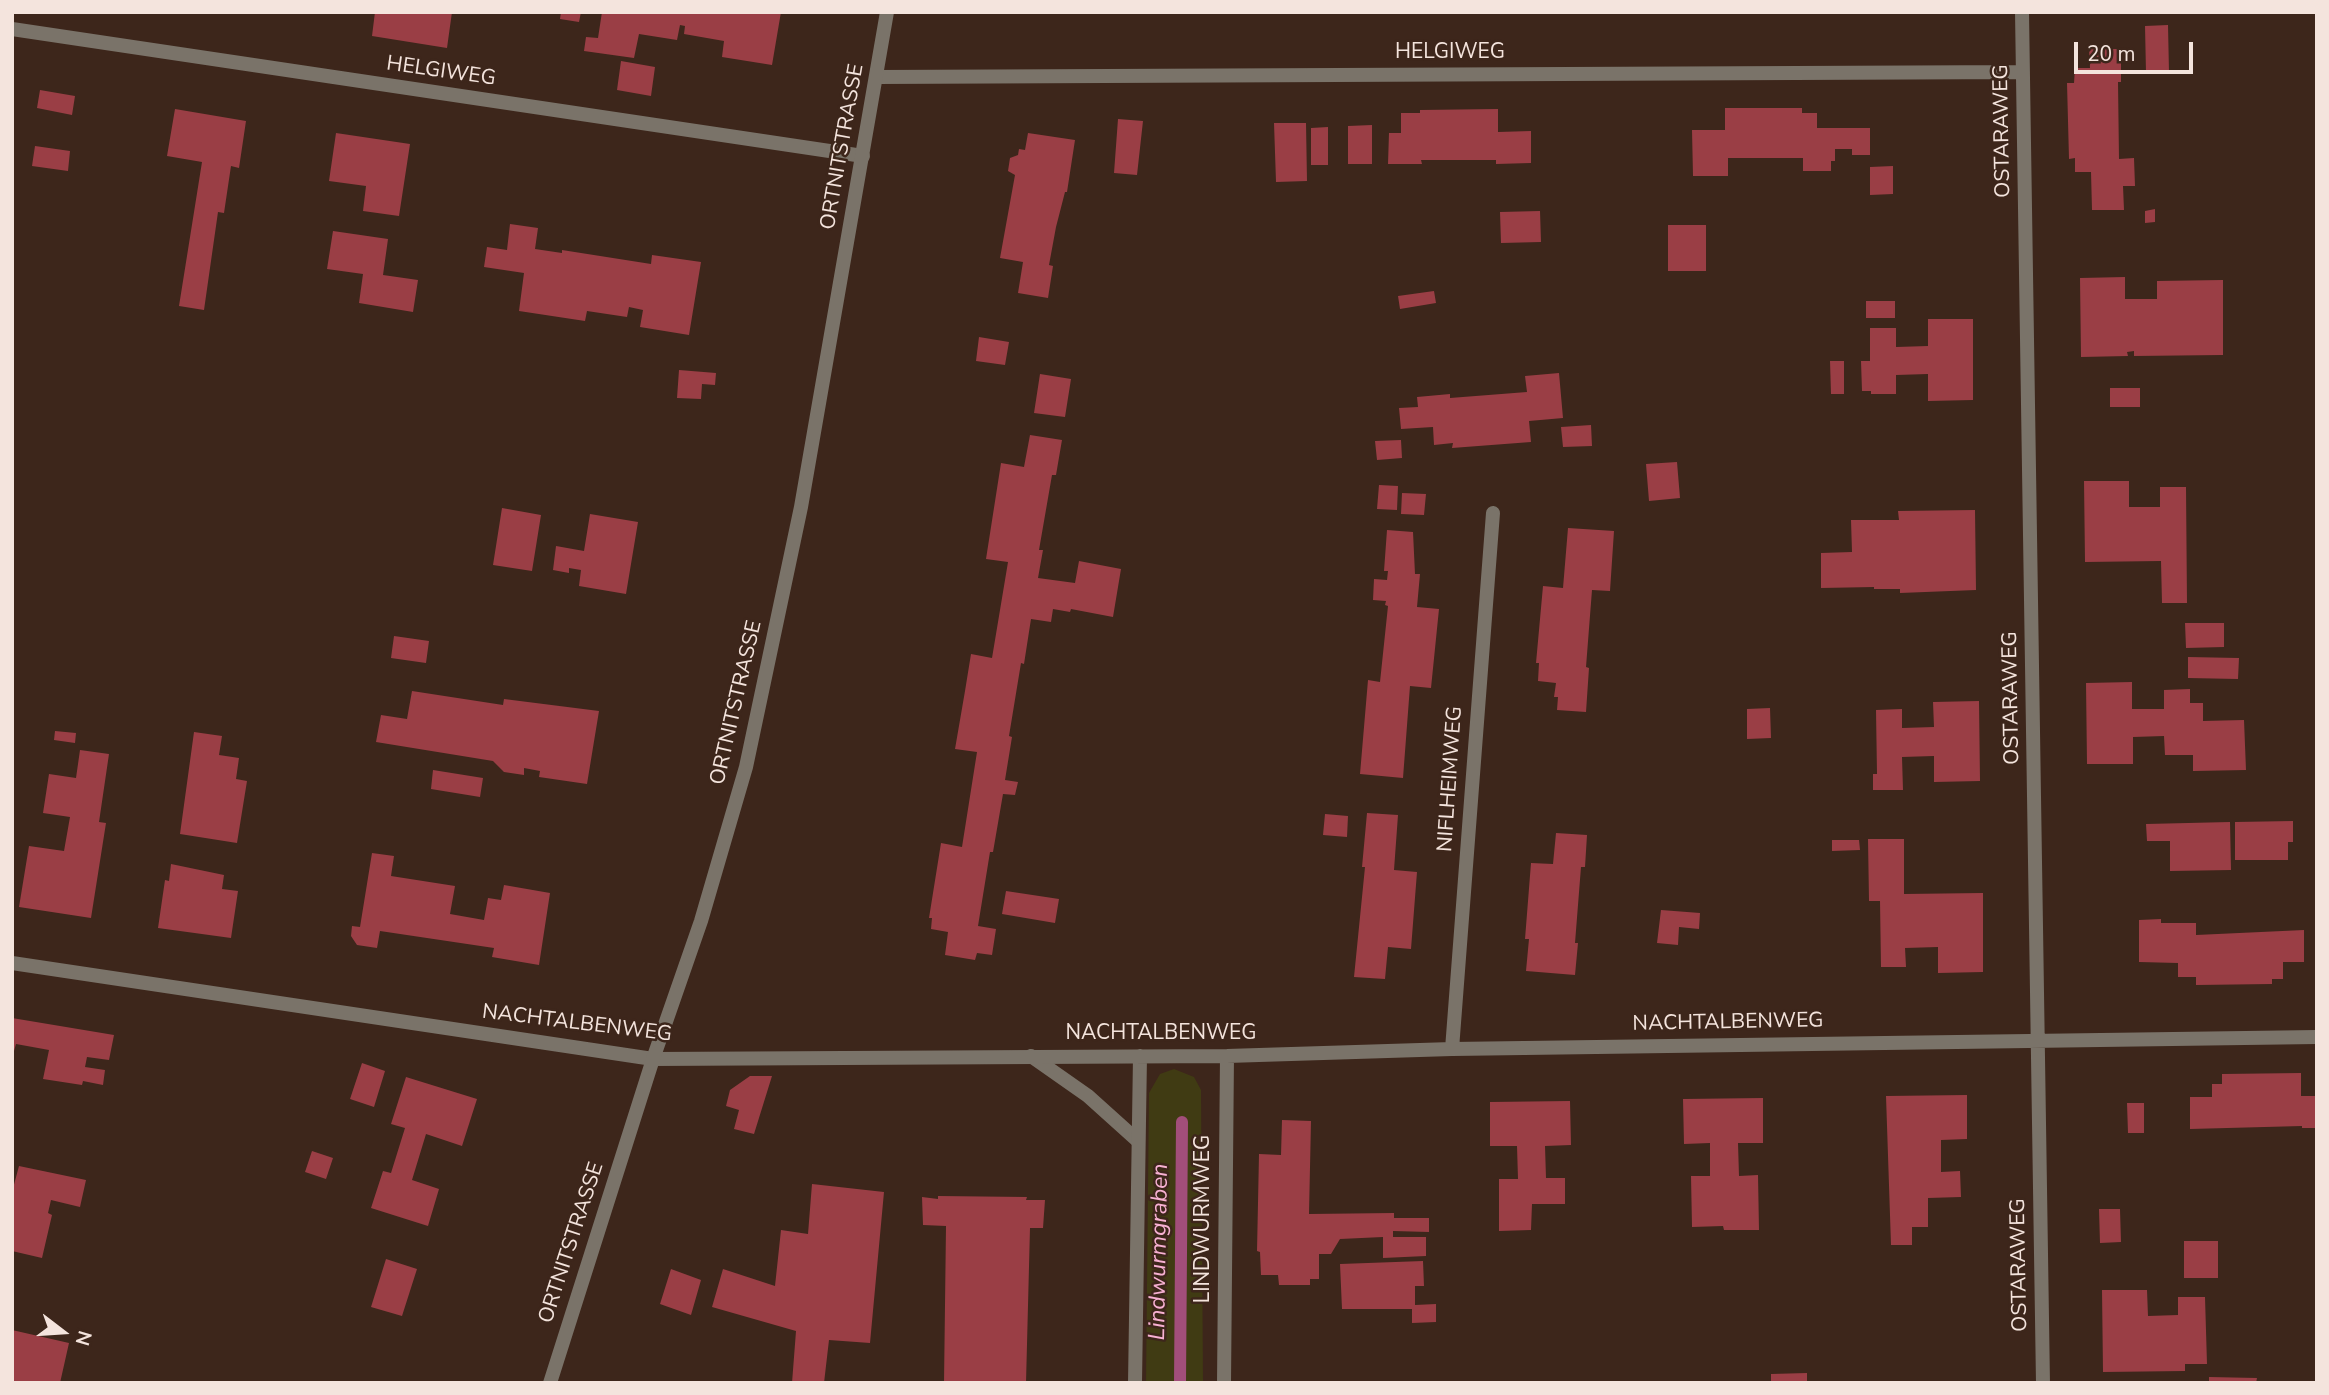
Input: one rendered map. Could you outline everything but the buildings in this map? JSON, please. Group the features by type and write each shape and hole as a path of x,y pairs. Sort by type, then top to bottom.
{"street":[{"name":"ORTNITSTRASSE","path":"550,1383 653,1059 701,921 746,767 801,507 887,12"},
{"name":"OSTARAWEG","path":"2022,12 2043,1383"},
{"name":"HELGIWEG","path":"12,29 863,156"},
{"name":"HELGIWEG","path":"877,77 2023,72"},
{"name":"NIFLHEIMWEG","path":"1452,1049 1493,513"},
{"name":"NACHTALBENWEG","path":"12,963 653,1059 1227,1056 1452,1049 2317,1037"},
{"path":"1031,1056 1088,1096 1138,1141"},
{"path":"1135,1383 1140,1056"},
{"name":"LINDWURMWEG","path":"1224,1383 1227,1056"}],"shaded area":[{"path":"1174,1069 1194,1077 1201,1090 1203,1383 1146,1383 1149,1093 1160,1074"}],"waterway":[{"name":"Lindwurmgraben","path":"1180,1383 1182,1122"}]}
